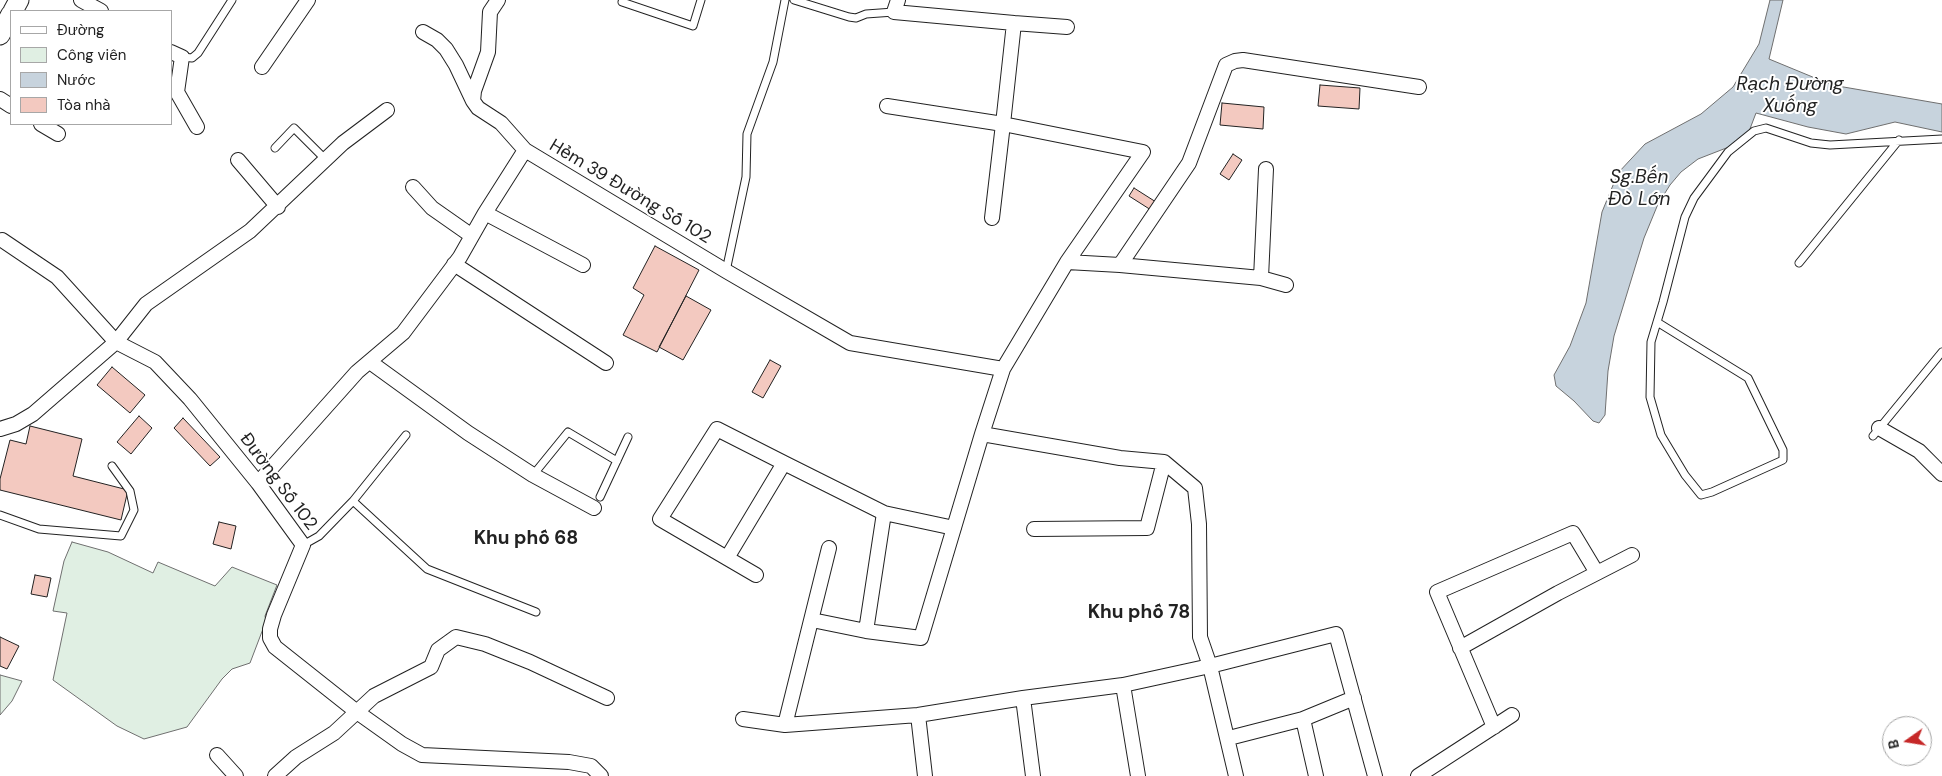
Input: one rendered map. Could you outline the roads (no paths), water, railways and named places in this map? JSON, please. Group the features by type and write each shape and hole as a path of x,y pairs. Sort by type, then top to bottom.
{"main road":[{"path":"0,35 10,17"}],"street":[{"path":"81,0 99,10"},
{"path":"262,67 308,0"},
{"path":"473,101 474,91 488,52 490,12 498,0"},
{"path":"896,6 1014,23 1067,27"},
{"path":"992,218 1014,23"},
{"path":"422,32 437,40 446,49 456,64 478,108 484,114 501,123 525,150"},
{"path":"176,54 177,92 197,126"},
{"path":"1120,265 1189,163 1226,65 1243,60 1419,87"},
{"path":"812,620 866,631 921,638 1003,370 1067,262 1143,152 1003,124 887,106"},
{"path":"0,429 16,424 33,414 116,342 146,304 250,231 278,207 343,143 387,110"},
{"path":"43,125 58,134"},
{"name":"Hẻm 39 Đường Số 102","path":"258,483 357,372 403,333 454,264 525,150 726,271 850,342 1003,370"},
{"path":"238,160 278,207"},
{"path":"1261,278 1266,169"},
{"path":"413,187 432,208 472,236"},
{"path":"485,213 583,264"},
{"path":"2,240 57,277 116,342"},
{"path":"1067,262 1261,278 1286,286"},
{"path":"454,264 606,363"},
{"name":"Đường Số 102","path":"116,342 155,362 190,399 258,483 303,545 274,614 270,629 270,638 274,647 357,712 402,744 422,755 569,762 591,766 601,776"},
{"path":"370,362 468,434 533,475 597,502"},
{"path":"756,575 660,520 717,429 884,513 954,528"},
{"path":"1876,432 1919,451 1942,474"},
{"path":"982,434 1111,457 1164,462 1195,488 1199,524 1200,637 1210,666 1229,738 1236,776"},
{"path":"1034,529 1147,528 1164,462"},
{"path":"728,558 784,463"},
{"path":"866,631 884,513"},
{"path":"1494,727 1437,592 1573,533 1597,573"},
{"path":"785,725 829,548"},
{"path":"1460,648 1632,555"},
{"path":"743,720 785,725 918,715 1023,698 1123,685 1210,666 1336,634 1375,776"},
{"path":"275,776 296,757 334,733 374,696 431,667 438,650 456,638 485,644 530,662 607,698"},
{"path":"1123,685 1138,776"},
{"path":"1023,698 1033,776"},
{"path":"1229,738 1303,719 1354,698"},
{"path":"918,715 925,776"},
{"path":"1418,776 1512,715"},
{"path":"1303,719 1316,776"},
{"path":"217,756 236,776"}],"lane":[{"path":"176,54 192,58 198,53 232,0"},
{"path":"622,2 693,26 701,0"},
{"path":"726,271 746,176 747,134 773,62 784,0"},
{"path":"794,0 849,18 856,18 896,6"},
{"path":"275,148 294,128 326,160"},
{"path":"1657,322 1748,378 1783,450 1783,460 1712,492 1701,495 1685,476 1661,435 1650,397 1651,342 1685,216 1694,198 1728,152 1754,131 1766,128 1811,144 1830,146 1878,144 1898,140 1942,139"},
{"path":"1799,263 1898,140"},
{"path":"1876,432 1942,352"},
{"path":"533,475 568,432 617,461"},
{"path":"303,545 319,536 353,501 406,435"},
{"path":"597,502 628,437"},
{"path":"0,515 39,529 121,536 134,510 130,491 112,466"},
{"path":"353,501 427,569 536,612"}],"water":[{"name":"Sg.Bến Đò Lớn","path":"1770,0 1783,0 1769,59 1832,85 1942,104 1942,132 1895,122 1846,134 1808,127 1756,113 1748,134 1734,145 1698,159 1681,172 1658,204 1644,238 1614,336 1608,371 1605,415 1599,423 1593,421 1556,386 1554,375 1570,346 1586,303 1602,212 1618,173 1645,144 1701,114 1733,87 1759,44"}],"district":[{"name":"Khu phố 68","path":"526,539"},
{"name":"Khu phố 78","path":"1139,613"}],"water label":[{"name":"Rạch Đường Xuống","path":"1790,96"}]}
